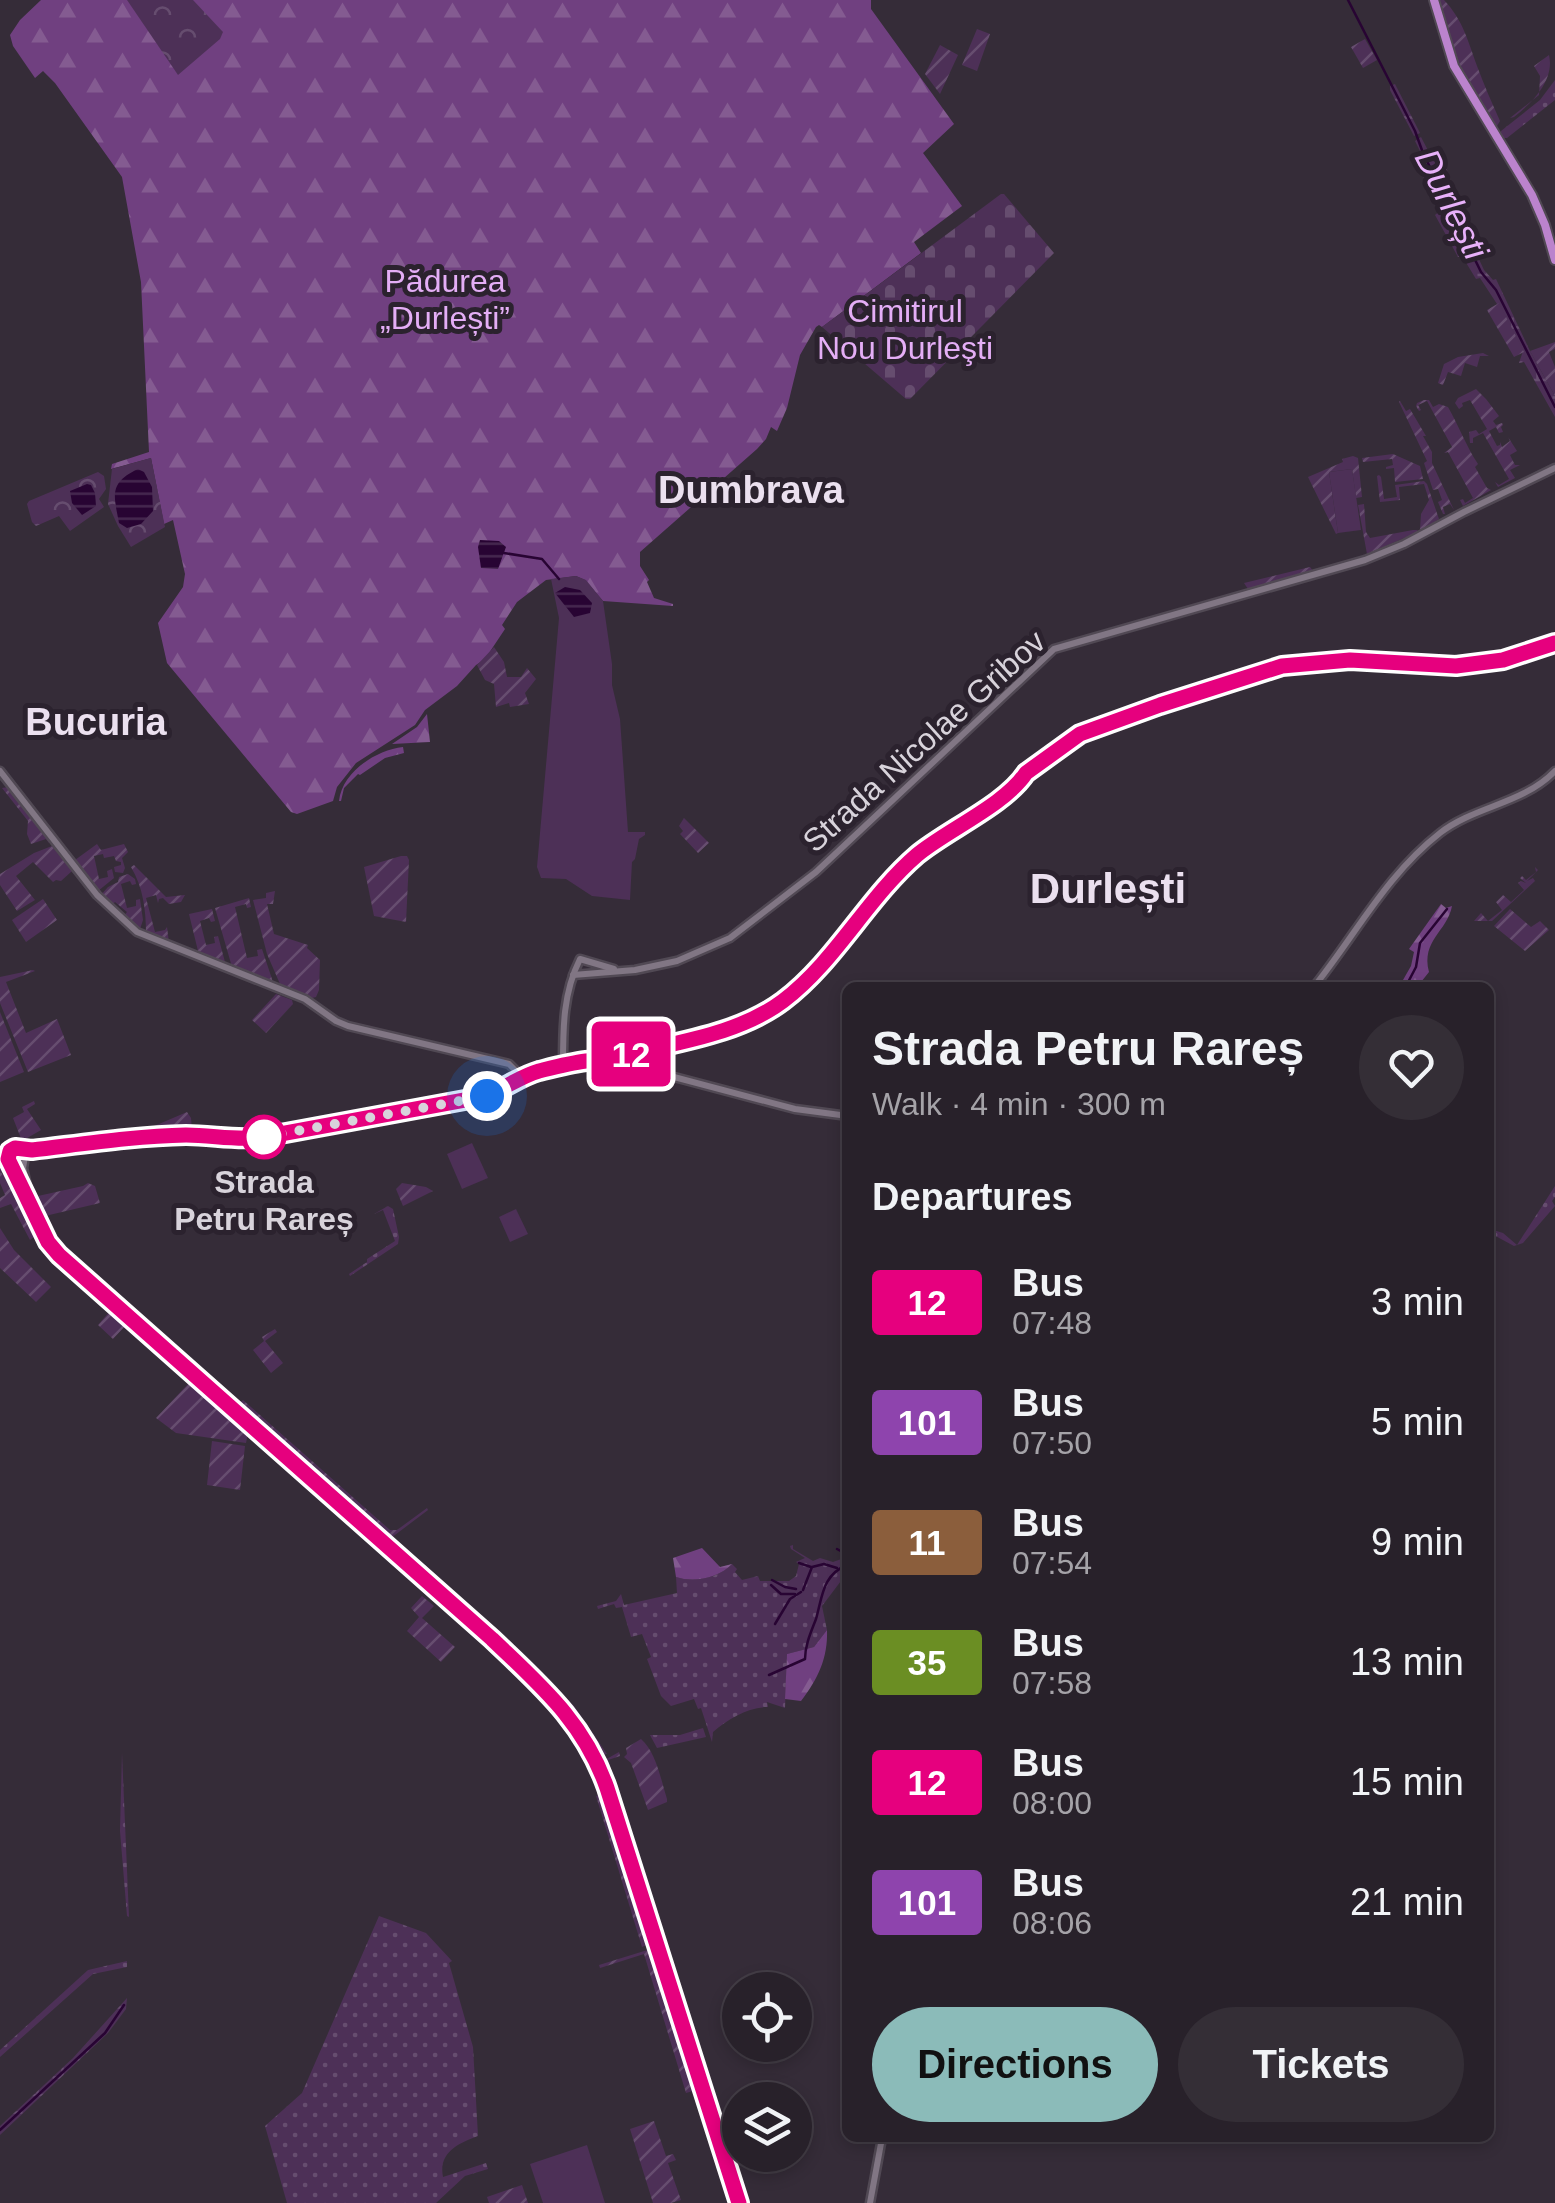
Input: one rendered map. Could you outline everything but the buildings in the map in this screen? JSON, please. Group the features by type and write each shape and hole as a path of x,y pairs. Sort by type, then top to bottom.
{"main road":[{"path":"1434,0 1454,66 1532,195 1555,260"}],"street":[{"name":"Strada Nicolae Gribov","path":"621,972 580,959 573,975 621,972 678,961 720,944 742,930 816,872 1054,649 1365,560 1555,468"},
{"path":"612,1061 738,1024 778,1004 820,964 909,863 1090,730 1291,664 1350,660 1456,666 1503,660 1555,643"},
{"path":"0,771 97,895 137,932 300,996 348,1026 509,1064 522,1076"},
{"path":"1317,982 1390,883 1423,848 1447,829 1531,790 1555,772"},
{"path":"563,1065 564,1007 573,975"},
{"path":"10,1162 16,1164 32,1150 170,1136 255,1138 481,1097 522,1076 596,1060 795,1109 842,1115"},
{"path":"0,1153 15,1148 23,1155 30,1200"},
{"path":"10,1151 10,1162"},
{"path":"0,1153 10,1162 48,1242 72,1268 492,1639 579,1729 598,1761 739,2203"},
{"path":"870,2203 881,2142"}],"green space":[{"name":"Pădurea „Durlești”","path":"41,0 871,0 871,9 954,124 923,153 962,206 914,242 921,253 822,327 816,327 800,355 777,431 771,427 757,449 640,552 640,566 654,598 673,606 603,601 585,580 576,576 546,580 517,602 485,659 457,686 425,710 415,725 356,763 337,787 333,801 297,814 291,812 167,663 158,623 183,587 185,574 173,520 164,524 151,458 111,469 112,464 149,452 141,282 122,177 55,83 43,71 35,78 13,46 10,35"},
{"path":"127,0 193,0 223,32 178,75"},
{"path":"1438,0 1444,0 1451,8 1464,31 1500,121 1497,126 1455,59"},
{"path":"977,29 990,34 977,71 962,65"},
{"path":"1365,39 1377,60 1363,68 1351,47"},
{"path":"940,45 958,55 940,94 925,74"},
{"path":"1549,55 1549,73 1539,92 1540,76 1534,66"},
{"path":"1555,80 1555,100 1507,138 1501,138 1501,131 1540,100"},
{"path":"1395,84 1420,133 1414,136 1390,90"},
{"path":"1421,137 1434,162 1442,160 1449,174 1442,178 1480,253 1477,255 1484,270 1496,279 1555,396 1555,417 1524,362 1519,363 1523,351 1499,304 1462,256 1458,257 1435,215 1440,211 1421,172 1428,167 1415,141"},
{"name":"Cimitirul Nou Durleşti","path":"1001,194 1054,253 906,399 822,327"},
{"path":"1499,303 1524,352 1514,357 1487,310"},
{"path":"1555,342 1555,349 1549,352 1555,367 1555,396 1530,351"},
{"path":"1483,353 1489,356 1480,356 1477,367 1465,363 1461,376 1448,372 1443,385 1438,383 1444,364"},
{"path":"1476,389 1499,416 1493,421 1496,425 1503,425 1503,432 1499,433 1496,427 1489,431 1497,446 1510,441 1508,437 1517,451 1510,455 1515,465 1520,465 1510,470 1515,478 1498,487 1495,482 1499,485 1509,479 1483,433 1470,443 1469,432 1476,430 1479,434 1487,429 1470,400 1459,409 1455,403"},
{"path":"1424,400 1429,400 1433,407 1448,407 1478,464 1475,467 1491,490 1463,506 1460,500 1465,503 1473,498 1448,452 1444,453 1452,447 1427,401 1418,405 1419,411 1416,406"},
{"path":"1400,401 1406,411 1410,409 1426,436 1432,463 1454,510 1450,504 1443,507 1443,514 1438,489 1433,490 1424,463 1427,461"},
{"path":"1393,454 1420,466 1423,479 1395,482 1394,468 1386,469 1393,465 1392,459 1363,462 1362,458"},
{"path":"1353,456 1358,458 1362,497 1356,498 1352,469 1329,472 1336,534 1308,477"},
{"path":"151,458 165,527 131,547 108,504 112,469"},
{"path":"1352,469 1361,530 1338,533 1329,472"},
{"path":"98,472 104,476 106,489 99,499 104,507 70,531 59,516 36,526 32,522 29,501"},
{"path":"1379,475 1384,499 1397,497 1395,485 1424,481 1439,519 1420,529 1421,514 1429,500 1424,484 1399,487 1400,500 1380,502"},
{"path":"1364,504 1370,538 1418,532 1367,554 1358,505"},
{"path":"1310,567 1313,571 1248,589 1244,583"},
{"path":"576,576 586,580 603,601 612,685 620,719 628,832 645,832 632,862 630,900 592,896 566,879 541,878 537,867 559,618 551,579"},
{"path":"494,647 504,662 507,677 521,677 527,668 536,679 525,693 529,704 496,707 494,684 485,680 477,665"},
{"path":"427,714 430,742 392,744 417,727"},
{"path":"403,747 404,753 385,758 358,774 344,788 339,801 346,781 362,764"},
{"path":"8,787 45,831 49,843 46,839 31,844 28,821 2,788"},
{"path":"684,818 709,843 698,853 680,834"},
{"path":"97,844 101,850 124,844 128,852 122,858 123,873 115,872 114,867 121,862 114,856 94,856 99,879 108,877 107,871 112,869 114,878 98,891 75,860"},
{"path":"52,846 72,871 61,881 53,882 33,862 16,876 35,900 17,911 0,885 0,874"},
{"path":"401,856 409,860 406,922 374,916 364,867"},
{"path":"134,865 166,897 185,895 181,902 169,904 163,898 158,903 156,895 146,898 155,932 167,927 169,943 146,933 143,899 131,867"},
{"path":"1536,872 1527,881 1535,881 1492,921 1488,921 1502,910 1496,902 1503,895 1511,902 1524,890 1518,883 1526,883 1522,876 1526,880"},
{"path":"128,874 136,884 121,884 127,908 136,906 140,899 140,929 124,916 127,912 101,895 119,877"},
{"path":"275,891 273,904 267,904 274,934 308,945 320,960 316,997 280,984 267,954 253,900 266,898 266,893"},
{"path":"249,898 251,907 235,907 247,958 258,956 257,950 262,949 273,982 232,967 215,908"},
{"path":"43,899 57,920 26,942 12,920"},
{"path":"1441,904 1446,908 1452,906 1431,944 1429,972 1421,982 1402,982 1411,966 1414,952 1409,949"},
{"path":"212,909 215,921 200,921 206,945 215,943 214,937 218,936 224,964 198,951 189,914"},
{"path":"1510,909 1531,927 1540,921 1549,930 1525,951 1494,926"},
{"path":"33,970 6,982 26,1033 57,1019 71,1055 28,1072 0,1003 0,977"},
{"path":"276,994 293,1004 266,1033 252,1020"},
{"path":"0,1012 24,1072 0,1082"},
{"path":"627,1021 628,1027 638,1026 644,1048 610,1055 606,1029"},
{"path":"34,1101 27,1109 41,1130 22,1141 13,1118"},
{"path":"187,1112 192,1131 153,1133 152,1127"},
{"path":"472,1143 488,1178 462,1189 447,1154"},
{"path":"0,1160 5,1170 1,1172 8,1172 19,1196 15,1199 20,1199 28,1216 26,1220 31,1220 39,1233 30,1240 11,1204 0,1208 0,1198 5,1195 0,1183"},
{"path":"88,1183 95,1186 100,1203 45,1216 38,1196"},
{"path":"402,1183 433,1191 403,1206 396,1189"},
{"path":"1555,1186 1555,1206 1523,1243 1517,1245"},
{"path":"388,1206 393,1209 398,1244 350,1276 395,1241 383,1210 374,1214"},
{"path":"516,1209 528,1234 510,1242 499,1217"},
{"path":"0,1228 14,1250 51,1287 36,1302 0,1268"},
{"path":"1494,1230 1503,1233 1517,1245 1494,1235"},
{"path":"111,1310 127,1324 113,1339 98,1325"},
{"path":"275,1329 277,1332 265,1341 283,1363 271,1373 253,1350 264,1341 262,1337"},
{"path":"189,1383 248,1432 246,1443 176,1433 156,1418"},
{"path":"243,1400 390,1530 397,1530 428,1510 387,1541 234,1407"},
{"path":"255,1440 384,1551 384,1555"},
{"path":"212,1441 245,1446 240,1490 207,1485"},
{"path":"790,1546 813,1561 842,1559 842,1580 822,1606 827,1630 814,1647 787,1654 785,1708 767,1702 768,1707 739,1715 713,1732 712,1742 694,1699 671,1706 661,1696 642,1634 631,1637 622,1607 597,1606 616,1601 621,1594 624,1605 677,1593 676,1577 706,1578 732,1564 742,1580 758,1576 760,1581 789,1581 796,1576 796,1562 805,1558 791,1549"},
{"path":"702,1548 720,1567 732,1564 706,1578 676,1577 673,1558"},
{"path":"425,1565 574,1706 607,1754 599,1755 540,1679 419,1571"},
{"path":"422,1596 434,1606 422,1618 455,1647 441,1662 407,1631 419,1617 411,1608"},
{"path":"827,1630 824,1659 812,1685 801,1701 785,1699 787,1654 814,1647"},
{"path":"703,1728 706,1737 657,1748 650,1735 680,1735"},
{"path":"641,1739 654,1759 667,1799 648,1810 631,1763 624,1757 626,1748"},
{"path":"619,1752 620,1756 608,1760 619,1804 634,1850 639,1853 634,1855 642,1867 638,1870 642,1870 649,1890 646,1893 677,1969 668,1964 603,1766 603,1761"},
{"path":"122,1753 129,1917 120,1831"},
{"path":"605,1793 651,1938 651,1943 642,1947 596,1796"},
{"path":"379,1916 426,1933 452,1961 449,1963 473,2047 478,2136 457,2145 447,2155 443,2177 486,2163 488,2169 465,2176 436,2203 287,2203 265,2126 302,2093"},
{"path":"654,1948 696,2084 693,2091 686,2093 644,1954 600,1968 599,1965"},
{"path":"127,1961 127,1967 93,1974 0,2057 0,2050 88,1970"},
{"path":"127,1998 126,2009 108,2033 0,2135 0,2126 73,2058"},
{"path":"654,2121 666,2156 673,2154 676,2160 668,2163 681,2200 671,2203 653,2203 630,2129"},
{"path":"587,2145 605,2203 543,2203 530,2164"},
{"path":"522,2185 528,2203 489,2203 487,2197"}],"shaded area":[{"path":"138,469 152,487 153,511 141,524 127,528 119,523 115,491 128,474"},
{"path":"87,484 95,493 96,506 82,515 72,503 70,491"},
{"path":"480,540 499,541 506,547 498,569 481,568"},
{"path":"565,587 580,590 592,603 590,613 574,617 555,593"}],"waterway":[{"name":"Durlești","path":"1348,0 1481,272 1496,290 1555,407"},
{"path":"504,553 542,559 559,579"},
{"path":"1408,982 1416,967 1420,943 1447,909"},
{"path":"837,1549 842,1552"},
{"path":"799,1563 811,1567"},
{"path":"803,1590 812,1567 824,1564 837,1568"},
{"path":"769,1675 805,1659 825,1587 842,1567"},
{"path":"772,1580 796,1589"},
{"path":"771,1585 781,1594 795,1594"},
{"path":"775,1624 790,1599 801,1592"},
{"path":"0,2130 105,2033 124,2005"}],"bus line":[{"name":"12","path":"739,2203 598,1761 570,1716 492,1639 59,1255 48,1242 8,1159 10,1151 170,1136 264,1137 481,1097 522,1076 586,1061 612,1061 738,1024 778,1004 798,988 919,854 987,808 1046,757 1080,734 1291,664 1350,660 1456,666 1503,660 1555,643"}],"place":[{"name":"Strada Petru Rareș","path":"264,1137"}],"district":[{"name":"Dumbrava","path":"751,490"},
{"name":"Bucuria","path":"96,722"},
{"name":"Durlești","path":"1108,888"}],"route":[{"path":"264,1137 487,1096"}]}
